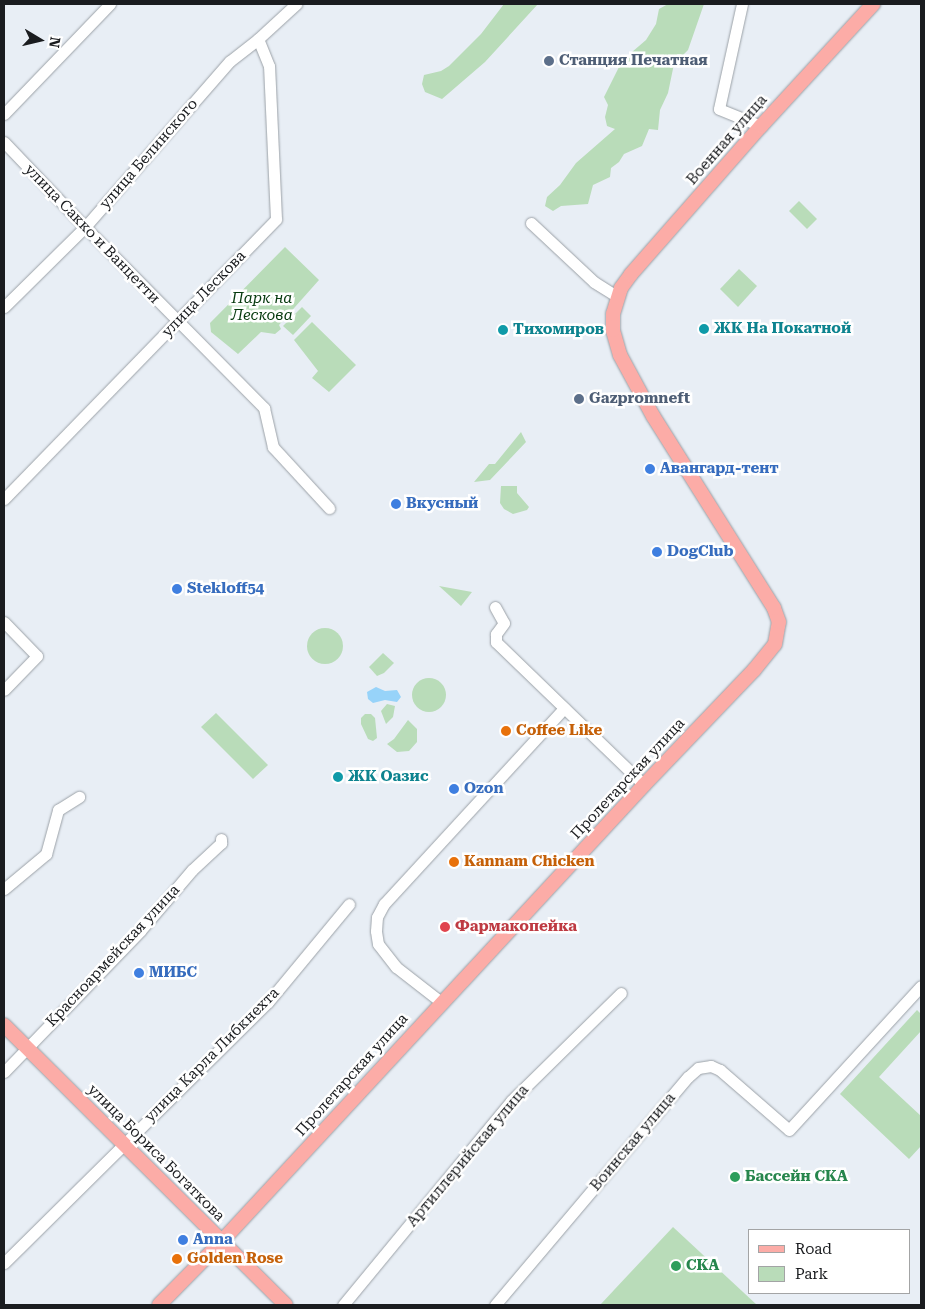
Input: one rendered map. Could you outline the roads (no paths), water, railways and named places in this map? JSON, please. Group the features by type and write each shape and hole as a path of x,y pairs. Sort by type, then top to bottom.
{"main road":[{"name":"Военная улица","path":"617,300 631,274 761,126 873,4"},
{"name":"Пролетарская улица","path":"159,1305 222,1241 644,784 754,670 775,644 779,622 774,608 758,580 680,462 620,355 613,330 613,314 617,300"},
{"name":"улица Бориса Богаткова","path":"4,1025 286,1305"}],"street":[{"path":"4,114 110,4"},
{"name":"улица Белинского","path":"4,307 84,227 230,61 258,39 296,4"},
{"path":"742,4 719,109 761,126"},
{"name":"улица Лескова","path":"4,498 276,219 268,66 258,39"},
{"name":"улица Сакко и Ванцетти","path":"4,142 84,227 264,408 273,447 329,508"},
{"path":"531,223 594,282 617,300"},
{"path":"495,607 504,623 496,634 496,642 644,784"},
{"path":"4,622 37,656 4,690"},
{"path":"441,1002 396,967 378,944 376,931 377,917 384,904 564,708"},
{"path":"4,889 46,854 58,810 79,797"},
{"name":"Красноармейская улица","path":"4,1072 146,924 192,870 221,843 221,839"},
{"name":"улица Карла Либкнехта","path":"4,1263 268,1002 349,904"},
{"name":"Воинская улица","path":"495,1305 682,1084 698,1068 711,1066 720,1070 789,1130 921,986"},
{"name":"Артиллерийская улица","path":"343,1305 511,1101 621,993"}],"water":[{"path":"376,687 385,691 397,690 401,697 397,702 385,700 373,703 368,699 367,692"}],"place":[{"name":"Станция Печатная","path":"549,61"},
{"name":"ЖК На Покатной","path":"704,329"},
{"name":"Тихомиров","path":"503,330"},
{"name":"Gazpromneft","path":"579,399"},
{"name":"Авангард-тент","path":"650,469"},
{"name":"Вкусный","path":"396,504"},
{"name":"DogClub","path":"657,552"},
{"name":"Stekloff54","path":"177,589"},
{"name":"Coffee Like","path":"506,731"},
{"name":"ЖК Оазис","path":"338,777"},
{"name":"Ozon","path":"454,789"},
{"name":"Kannam Chicken","path":"454,862"},
{"name":"Фармакопейка","path":"445,927"},
{"name":"МИБС","path":"139,973"},
{"name":"Бассейн СКА","path":"735,1177"},
{"name":"Anna","path":"183,1240"},
{"name":"Golden Rose","path":"177,1259"},
{"name":"СКА","path":"676,1266"}],"park label":[{"name":"Парк на Лескова","path":"262,306"}]}
